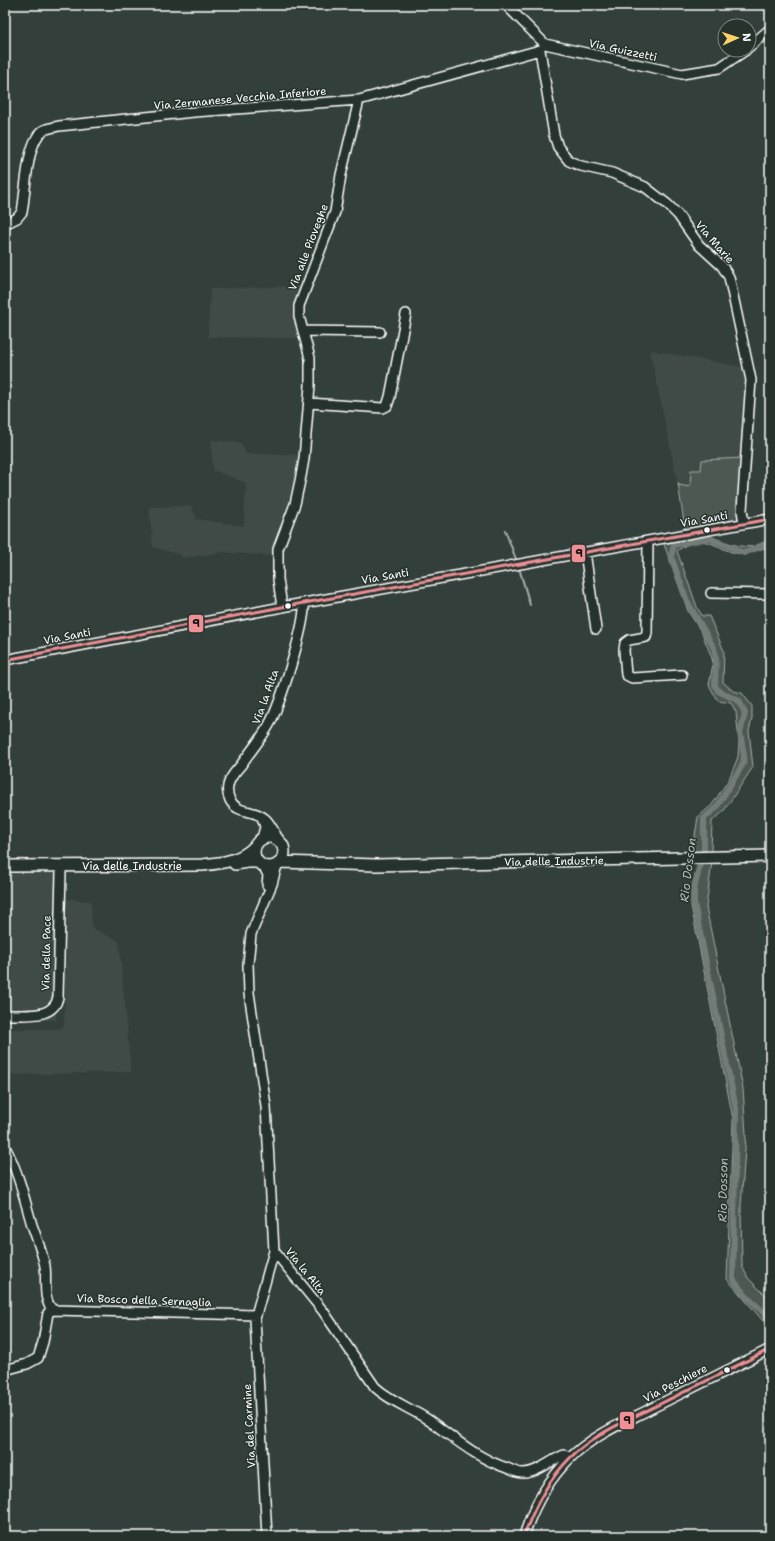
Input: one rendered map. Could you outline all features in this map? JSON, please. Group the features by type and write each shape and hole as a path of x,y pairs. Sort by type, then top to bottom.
{"main road":[{"path":"271,836 281,844 283,858 279,864 261,865 254,855 254,847 262,838 271,836"},
{"name":"Via delle Industrie","path":"281,844 309,859 337,864"},
{"name":"Via delle Industrie","path":"5,866 202,865 233,860 245,855 254,847"},
{"name":"Via delle Industrie","path":"279,864 292,861 337,864 770,856"},
{"name":"Via delle Industrie","path":"5,870 191,871 247,862 261,865"}],"street":[{"path":"506,5 543,47"},
{"path":"757,41 770,29"},
{"name":"Via Guizzetti","path":"543,47 682,74 719,68 734,58"},
{"name":"Via Zermanese Vecchia Inferiore","path":"5,224 17,218 22,212 32,147 36,137 45,130 59,126 194,112 359,100 543,47"},
{"name":"Via Marie","path":"543,47 547,101 554,135 558,147 569,161 581,166 612,173 645,187 678,215 699,245 722,266 729,277 751,380 742,510 744,523"},
{"name":"Via alle Pioveghe","path":"282,607 278,579 278,549 295,504 301,476 309,402 310,358 299,316 300,301 336,212 341,175 359,100"},
{"path":"309,402 383,408 387,406 406,314"},
{"path":"303,332 380,332"},
{"name":"Via Santi","path":"5,660 282,607 770,519"},
{"path":"648,541 647,633 646,637 629,640 625,643 624,650 626,675 632,678 682,676"},
{"path":"585,552 596,629"},
{"path":"711,593 770,594"},
{"name":"Via la Alta","path":"261,816 242,811 234,806 228,793 228,782 264,733 275,711 300,631 304,615 304,603"},
{"path":"261,816 265,826 262,838"},
{"path":"261,816 267,821 281,844"},
{"path":"261,908 279,864"},
{"path":"261,865 268,875 268,882 261,908"},
{"name":"Via della Pace","path":"5,1015 46,1013 56,1005 58,997 61,870"},
{"name":"Via la Alta","path":"261,908 251,934 248,964 250,993 266,1106 274,1251 324,1311 375,1387 385,1396 404,1405 427,1419 472,1453 492,1463 521,1473 531,1472 564,1455 570,1458"},
{"path":"5,1147 16,1168 33,1226 41,1247 45,1268 48,1306 53,1310 48,1313 43,1342 38,1358 26,1364 5,1370"},
{"path":"256,1314 274,1251"},
{"name":"Via Bosco della Sernaglia","path":"53,1310 256,1314"},
{"name":"Via del Carmine","path":"256,1314 255,1319 267,1536"},
{"name":"Via Peschiere","path":"524,1536 533,1511 544,1491 570,1458 587,1444 616,1427 770,1349"}],"shaded area":[{"path":"302,286 301,338 208,337 210,289"},
{"path":"650,350 747,368 749,380 744,458 699,489 678,485"},
{"path":"211,440 241,443 246,454 302,455 300,474 274,556 224,552 182,558 181,555 153,547 149,507 191,506 197,519 244,526 246,483 213,470"},
{"path":"744,458 740,519 685,529 678,485 690,487 691,470 701,470 702,460"},
{"path":"710,536 732,544 749,547 770,541 770,548 743,554 734,553 712,544 696,542 687,544 677,551 697,607 702,616 709,616 724,651 723,682 733,691 742,693 752,706 752,719 749,731 753,767 723,812 712,821 711,853 692,853 698,817 712,805 729,779 738,757 739,742 736,712 731,703 718,701 709,685 713,664 712,658 702,633 688,611 664,544"},
{"path":"698,862 712,862 706,907 743,1088 746,1135 741,1206 742,1266 748,1278 770,1300 770,1329 727,1279 733,1119 691,905 691,891"},
{"path":"5,873 58,873 56,1020 5,1020"},
{"path":"67,899 91,901 92,928 119,941 131,1072 5,1075 5,1029 60,1029 64,1026"}],"waterway":[{"path":"505,530 517,562"},
{"name":"Rio Dosson","path":"770,545 763,545 744,553 709,538 674,545 671,556 687,601 714,648 716,659 715,685 718,691 739,701 745,713 740,733 744,755 743,764 716,808 704,818 704,848 694,889 694,903 736,1109 733,1279 745,1295 770,1318"},
{"path":"519,568 530,605"}],"transit line":[{"name":"9","path":"5,660 282,607 770,519"},
{"name":"9","path":"524,1536 542,1494 562,1466 579,1449 623,1422 770,1349"}]}
